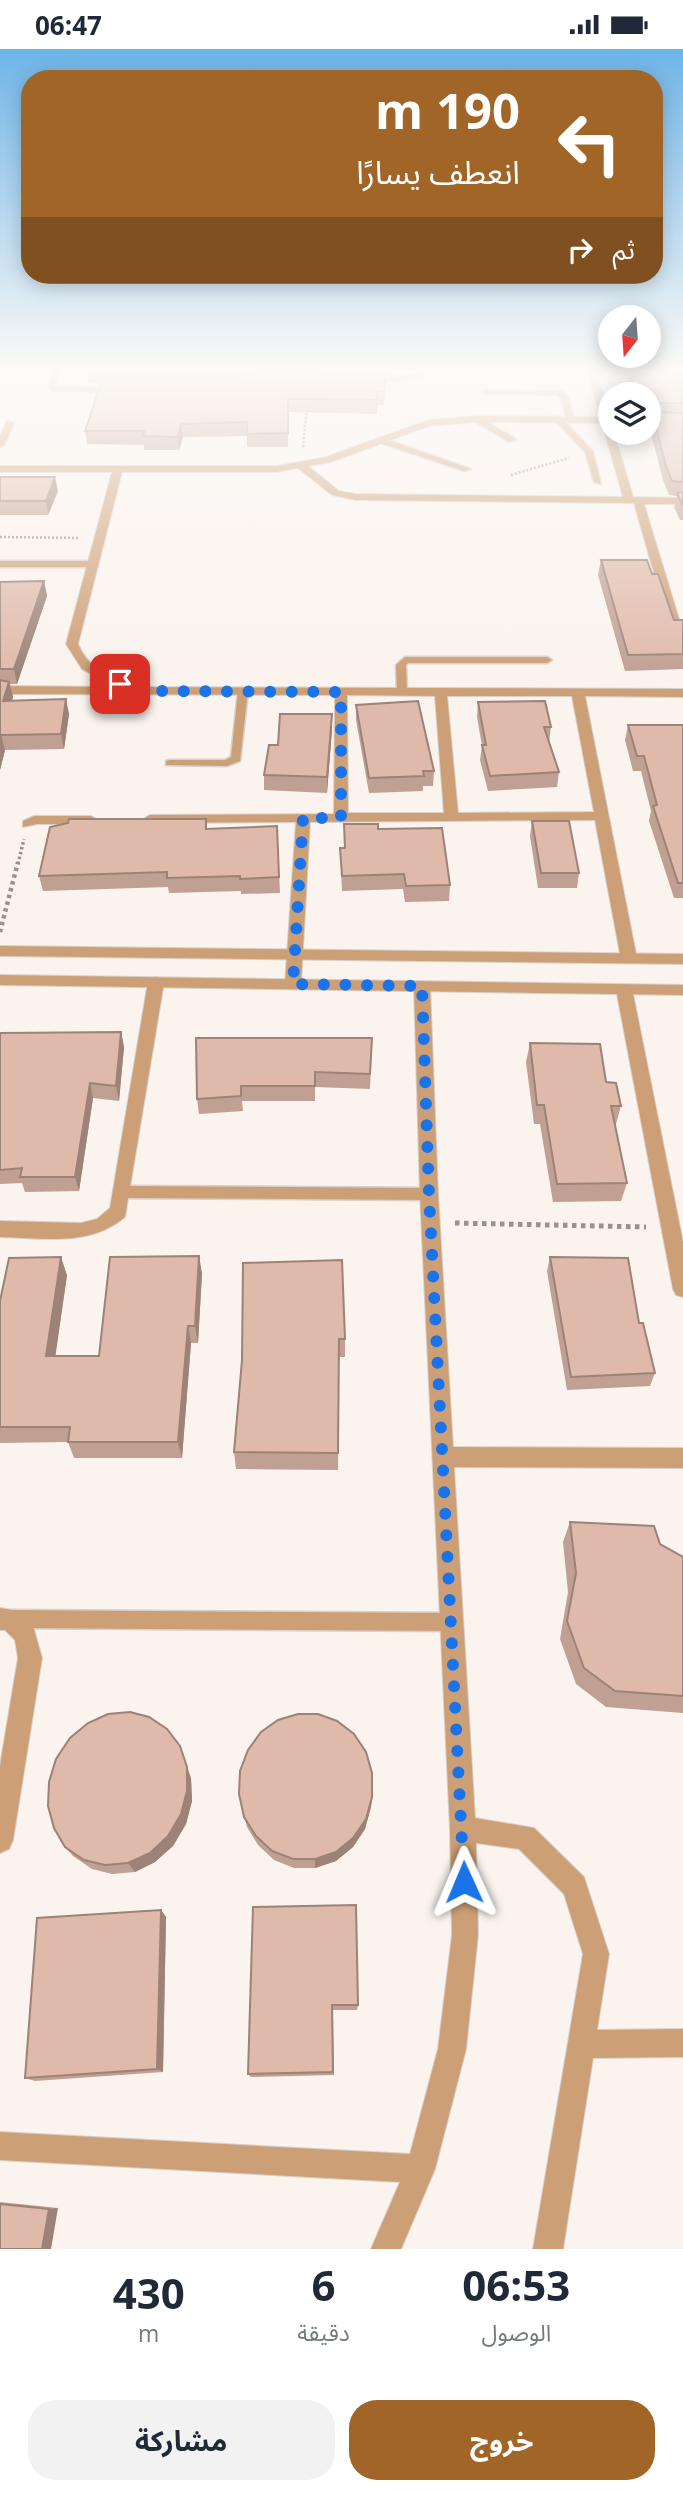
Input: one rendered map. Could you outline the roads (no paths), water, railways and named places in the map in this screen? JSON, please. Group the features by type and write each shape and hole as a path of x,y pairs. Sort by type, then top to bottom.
{"street":[{"path":"117,473 72,644 76,656 85,668 100,677 143,691"},
{"path":"310,473 337,493 346,496 683,501"},
{"path":"625,473 673,619"},
{"path":"0,690 683,693"},
{"path":"341,692 341,818"},
{"path":"441,692 451,817"},
{"path":"578,692 628,959"},
{"path":"141,820 602,816"},
{"path":"293,984 303,818"},
{"path":"28,824 34,820 101,820"},
{"path":"0,951 683,959"},
{"path":"607,958 619,974 618,989 683,1289"},
{"path":"659,959 654,964 653,975 675,990"},
{"path":"0,980 675,990"},
{"path":"0,1229 81,1231 103,1225 119,1212 156,982"},
{"path":"386,2249 420,2169 452,2049 465,1935 463,1829 429,1195 422,986"},
{"path":"443,1457 683,1458"},
{"path":"0,1840 30,1658 25,1634 5,1619"},
{"path":"463,1829 525,1837 575,1886 596,1954 548,2249"},
{"path":"581,2043 683,2043"},
{"path":"0,2146 420,2169"}],"lane":[{"path":"596,473 598,482"},
{"path":"0,564 93,564"},
{"path":"402,692 401,665 405,660 547,660"},
{"path":"170,763 226,762 236,759 243,691"},
{"path":"124,1192 429,1195"},
{"path":"5,1619 452,1622"}]}
